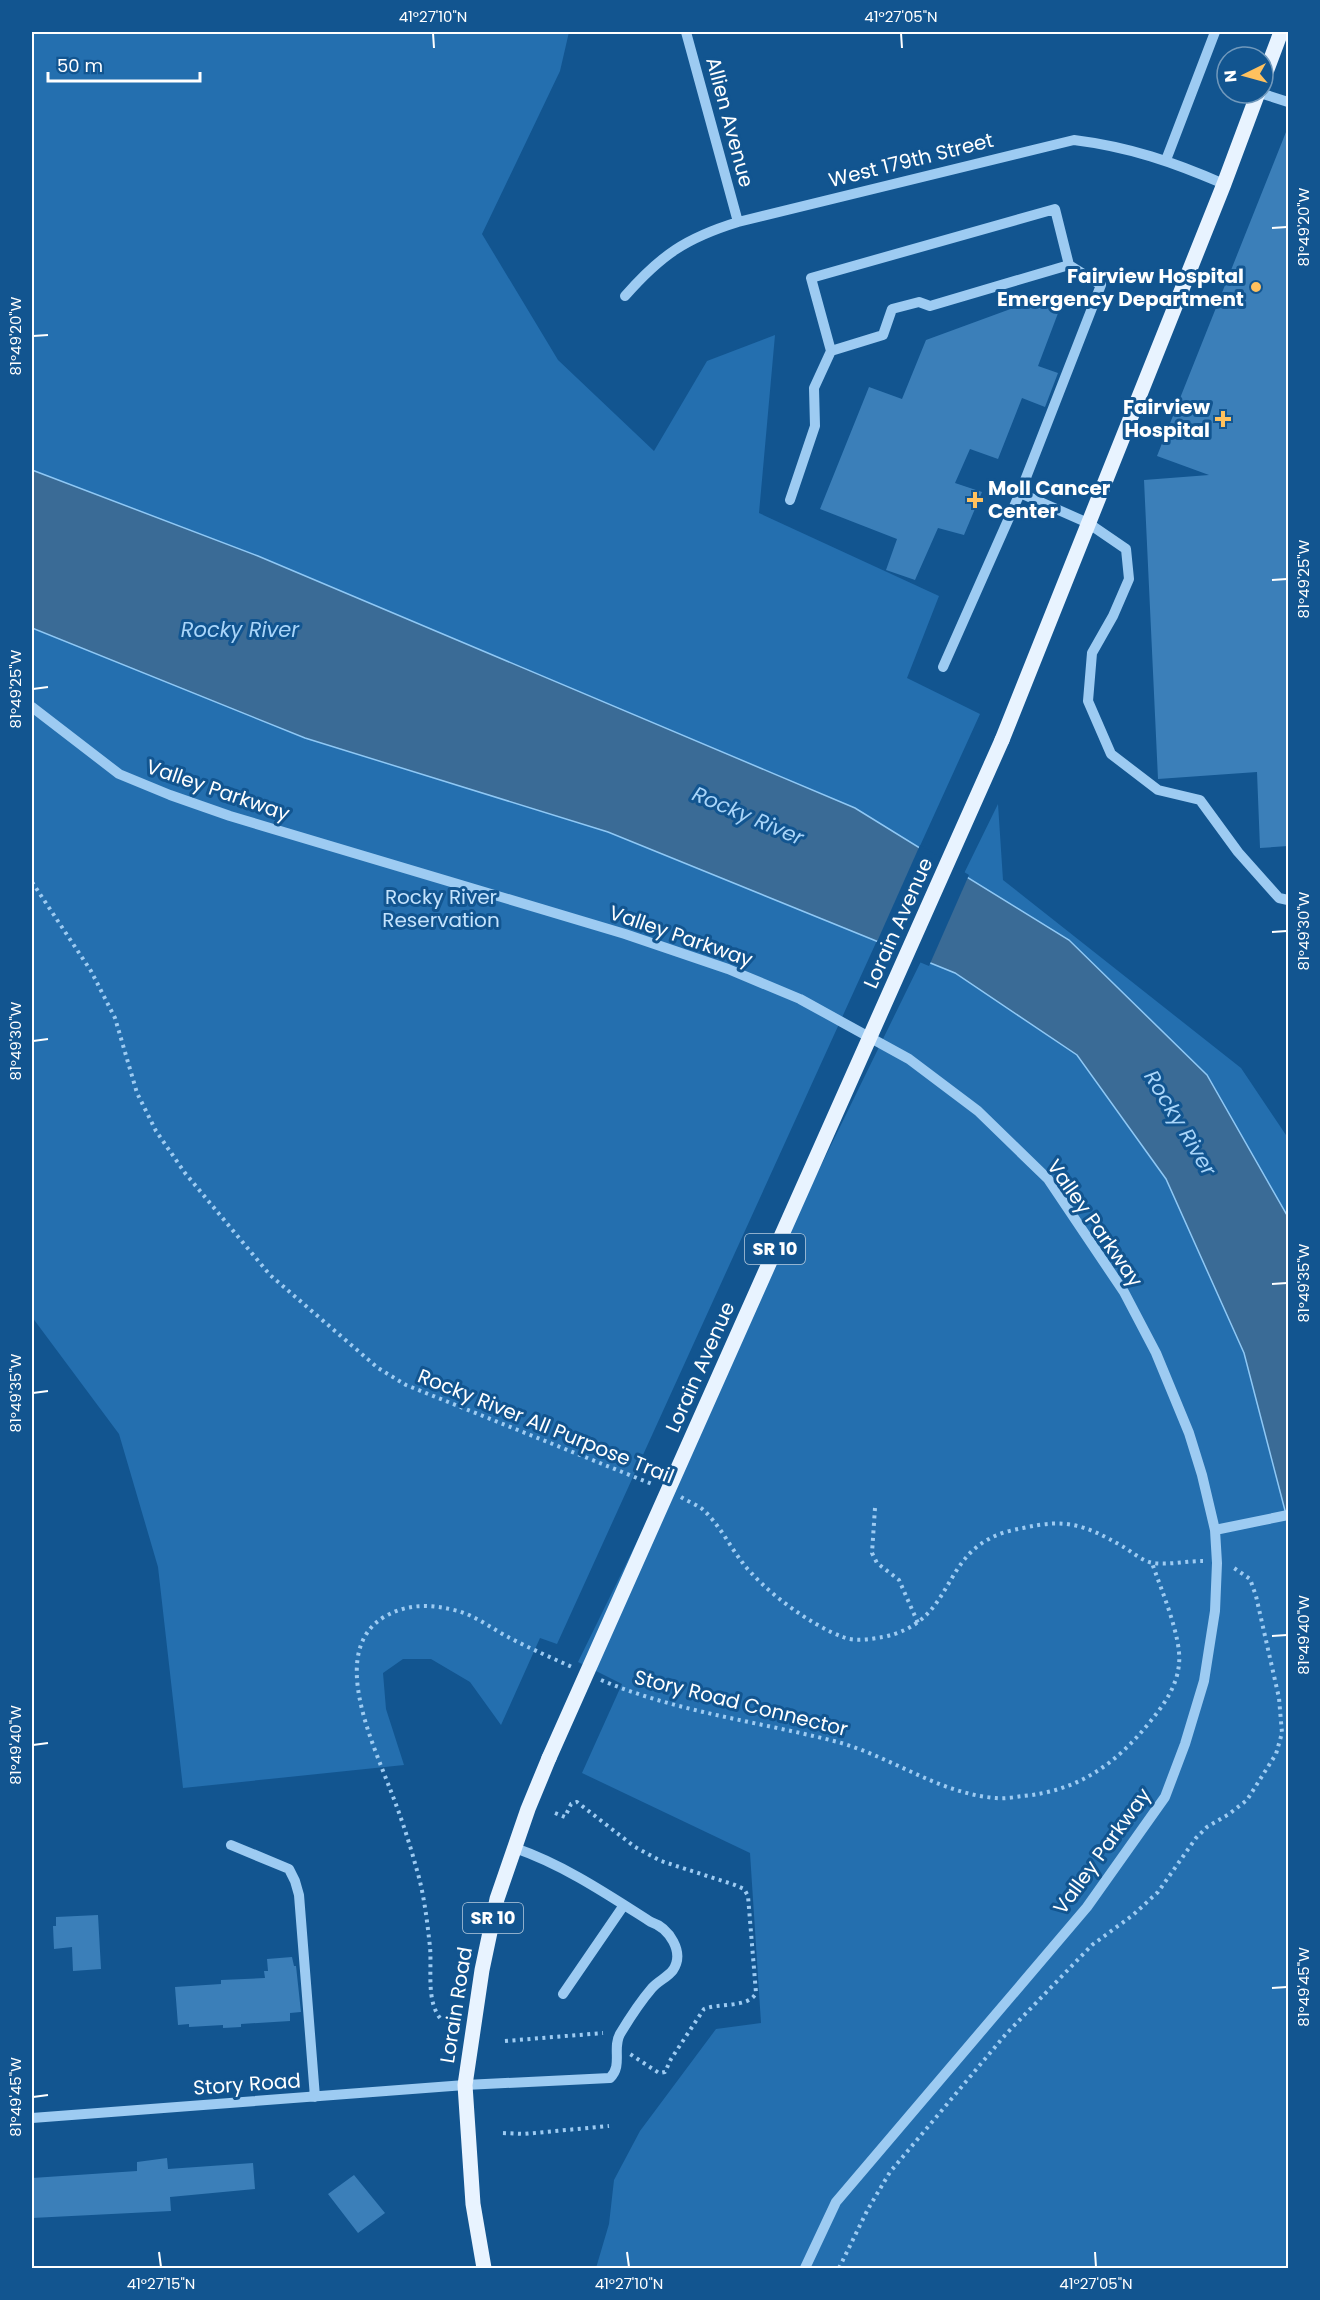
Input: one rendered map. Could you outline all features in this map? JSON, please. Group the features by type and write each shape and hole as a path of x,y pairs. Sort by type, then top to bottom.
{"main road":[{"path":"1275,48 1281,32"},
{"name":"Lorain Avenue","path":"549,1758 1002,740 1254,105"},
{"name":"Lorain Road","path":"484,2268 473,2204 465,2085 482,1970 497,1899 549,1758"}],"street":[{"name":"Allien Avenue","path":"686,32 738,222"},
{"path":"1166,160 1215,32"},
{"name":"West 179th Street","path":"625,296 666,255 706,232 738,222 1074,140 1112,144 1166,160 1224,184"},
{"path":"790,500 815,426 814,387 831,351 811,278 1055,208 1070,265 1101,285 1020,493 943,667"},
{"path":"831,351 883,334 892,309 919,302 930,306 1070,265"},
{"path":"1020,493 1088,523 1126,549 1129,579 1113,616 1092,653 1088,701 1111,754 1158,789 1200,800 1238,852 1280,898 1288,900"},
{"name":"Valley Parkway","path":"32,707 120,774 170,795 230,816 625,934 728,969 800,999 909,1059 978,1111 1048,1179 1124,1292 1156,1353 1189,1433 1202,1474 1215,1530 1217,1563 1215,1611 1204,1681 1185,1744 1165,1797 1088,1907 836,2202 806,2268"},
{"path":"1215,1530 1288,1515"},
{"path":"231,1845 289,1869 296,1881 315,2097"},
{"path":"515,1848 539,1856 580,1877 624,1905 563,1994"},
{"name":"Story Road","path":"32,2118 465,2085 610,2078 617,2068 618,2037 652,1988 674,1969 678,1958 674,1942 665,1930 624,1905"}],"path":[{"name":"Rocky River All Purpose Trail","path":"32,882 91,971 115,1018 137,1093 156,1131 185,1173 270,1275 378,1368 406,1385 657,1486"},
{"name":"Rocky River All Purpose Trail","path":"678,1496 701,1509 722,1532 742,1563 759,1583 824,1628 845,1638 869,1640 896,1634 918,1623 930,1613 974,1548 990,1538 1011,1530 1043,1523 1065,1522 1089,1529 1152,1563"},
{"path":"875,1508 872,1553 877,1563 899,1580 918,1623"},
{"path":"1152,1563 1202,1561"},
{"name":"Story Road Connector","path":"594,1677 656,1700 715,1716 836,1742 884,1758 937,1783 968,1794 998,1799 1032,1795 1066,1788 1097,1772 1131,1746 1159,1711 1175,1684 1180,1662 1177,1640 1152,1563"},
{"path":"839,2268 868,2209 890,2172 1006,2034 1092,1945 1158,1892 1202,1833 1247,1800 1276,1754 1282,1733 1279,1698 1256,1596 1250,1579 1231,1566"},
{"path":"440,2018 435,2012 432,1998 426,1907 416,1867 368,1730 358,1691 357,1664 361,1641 373,1624 394,1611 412,1605 433,1605 461,1612 574,1668"},
{"path":"555,1813 565,1817"},
{"path":"505,2042 603,2033"},
{"path":"504,2133 524,2134 609,2126"}],"green space":[{"name":"Rocky River Reservation","path":"32,32 569,32 560,71 482,234 558,360 654,451 707,361 775,335 759,513 939,596 907,678 980,714 557,1644 540,1638 501,1725 470,1682 431,1659 403,1659 383,1673 386,1709 404,1765 183,1788 158,1567 119,1434 32,1317"},
{"path":"998,804 1003,880 1241,1068 1288,1138 1288,2268 596,2268 609,2224 614,2180 640,2131 716,2029 761,2023 750,1853 582,1773 622,1684 578,1662"}],"water":[{"name":"Rocky River","path":"32,470 258,556 855,808 1069,940 1207,1075 1288,1217 1288,1522 1244,1353 1166,1179 1077,1055 955,973 608,832 305,738 32,628"}],"pier":[{"path":"920,845 969,875 929,966 876,944"}],"building":[{"path":"1288,127 1288,846 1260,848 1257,772 1158,779 1144,480 1209,475 1157,456"},
{"path":"1049,295 1063,300 1038,366 1058,373 1045,407 1022,398 998,459 970,449 955,483 982,492 964,535 938,528 915,580 886,570 897,539 820,509 869,387 902,399 926,340"},
{"path":"98,1915 101,1969 73,1971 72,1947 54,1949 53,1926 56,1926 56,1917"},
{"path":"292,1957 294,1966 296,1966 301,2012 290,2013 290,2021 241,2024 241,2027 223,2028 223,2025 189,2027 189,2024 178,2025 175,1987 221,1984 221,1980 265,1978 264,1971 268,1971 267,1959"},
{"path":"167,2158 168,2169 253,2163 255,2189 170,2197 171,2211 32,2218 32,2178 137,2171 137,2162"},
{"path":"354,2175 385,2213 358,2233 328,2194"}],"place":[{"name":"Fairview Hospital Emergency Department","path":"1256,287"},
{"name":"Fairview Hospital","path":"1223,419"},
{"name":"Moll Cancer Center","path":"975,500"}]}
